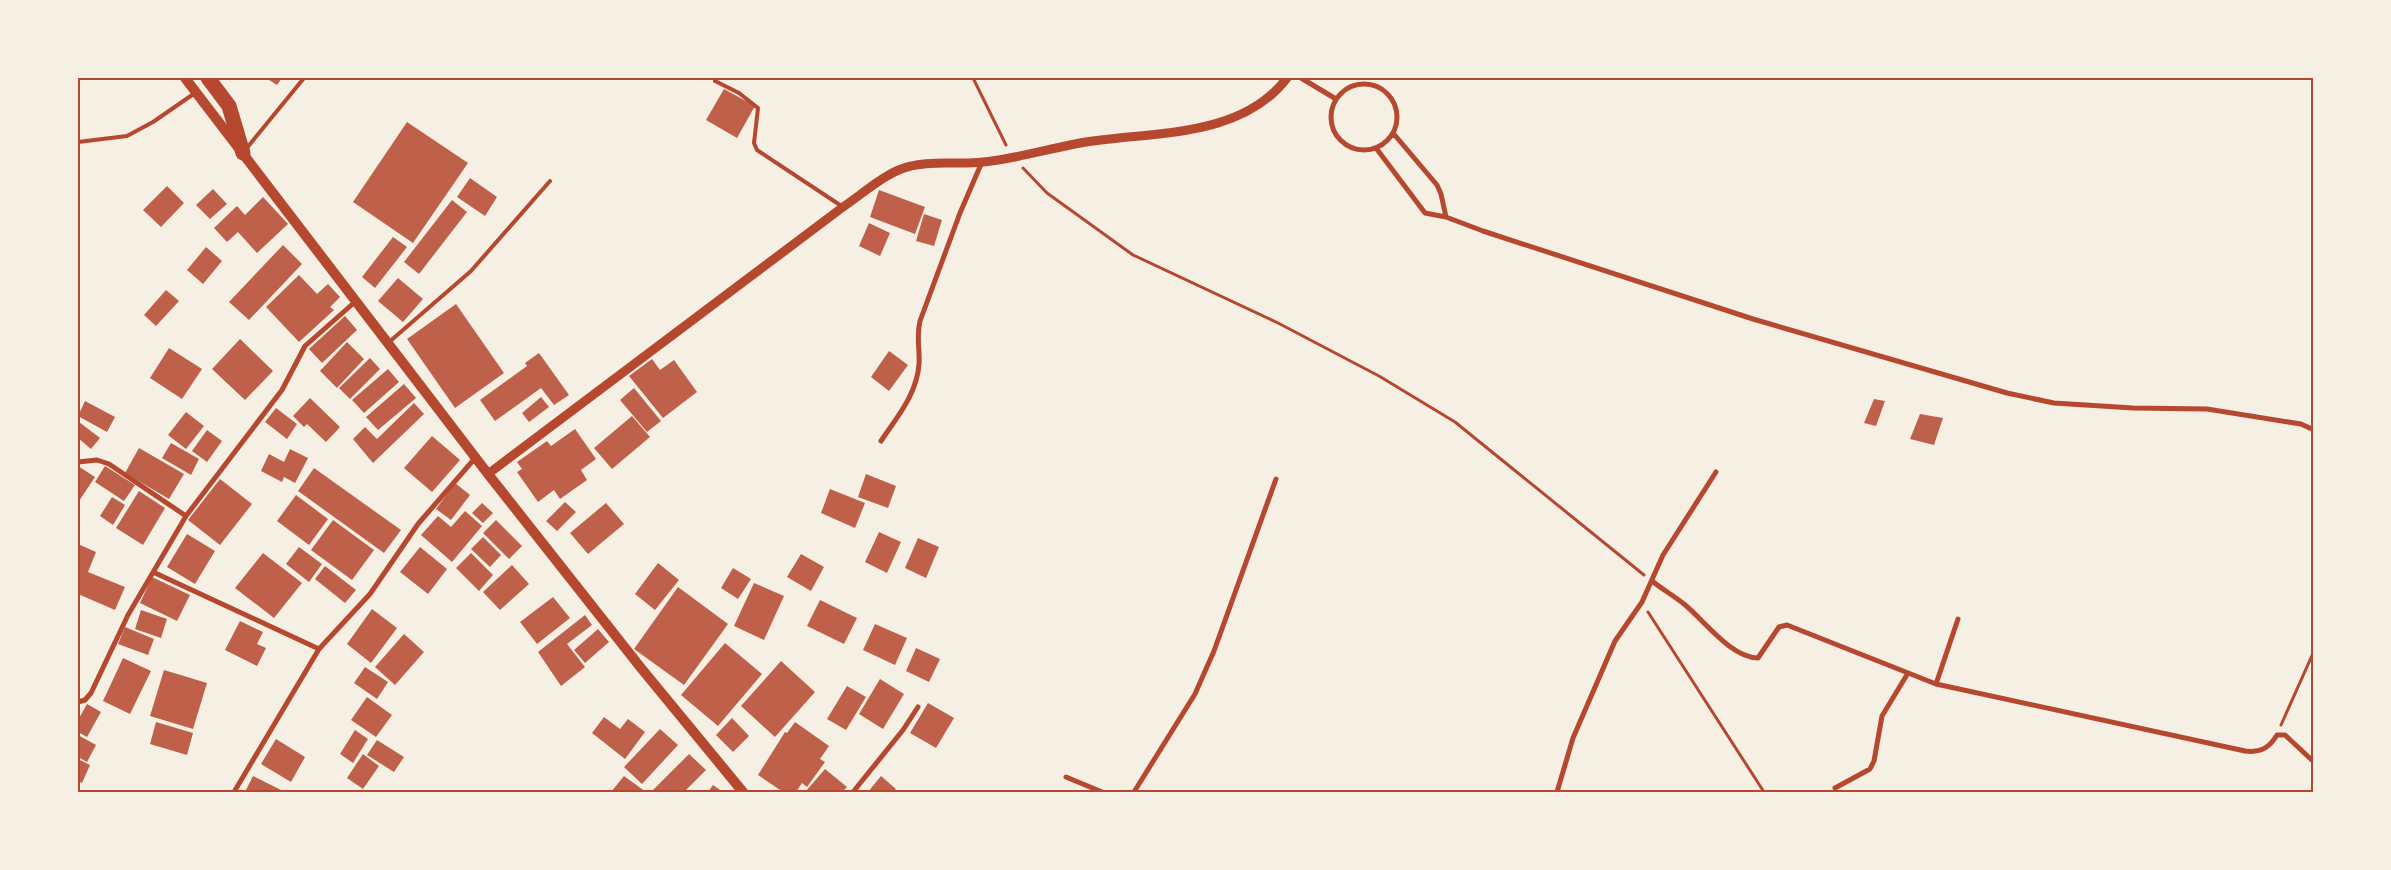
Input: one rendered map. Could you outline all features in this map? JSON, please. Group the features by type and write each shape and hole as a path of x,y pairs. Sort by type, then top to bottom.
{"highway":[{"path":"208,78 229,106 243,153"}],"main road":[{"path":"185,78 488,474 640,668 743,792"}],"street":[{"path":"488,474 843,207 892,174 909,166 934,162 982,162 1082,143 1168,132 1224,122 1256,106 1276,91 1287,78"},
{"path":"1301,78 1336,99"},
{"path":"1365,84 1380,88 1392,100 1395,108 1397,117 1393,133 1386,142 1366,151 1346,146 1338,138 1330,119 1336,99 1342,92 1356,85 1365,84"},
{"path":"1393,133 1437,185 1446,217"},
{"path":"1376,148 1419,208 1425,213 1446,217 1492,234 1753,319 2007,393 2054,403 2207,410 2301,424 2314,430"},
{"path":"881,441 910,398 918,376 919,363 916,335 920,321 960,213 982,162"},
{"path":"78,702 85,700 92,693 128,615 186,516 282,390 305,346 356,301"},
{"path":"234,792 319,648 370,594 418,524 476,456"},
{"path":"78,462 97,460 109,464 186,516"},
{"path":"1557,792 1573,738 1616,641 1642,602 1663,555 1716,472"},
{"path":"1134,792 1195,694 1214,651 1276,479"},
{"path":"153,572 319,648"},
{"path":"1652,581 1684,604 1735,651 1747,658 1758,658 1779,627 1784,625 1936,684 2246,751 2257,752 2270,747 2277,735 2287,736 2314,762"},
{"path":"1936,684 1958,619"},
{"path":"1835,788 1870,769 1874,761 1882,716 1908,673"},
{"path":"853,792 903,730 918,707"},
{"path":"1066,777 1102,792"}],"lane":[{"path":"243,153 304,78"},
{"path":"715,81 739,93 758,108 754,143 757,150 843,207"},
{"path":"78,142 127,136 153,122 196,93"},
{"path":"388,343 471,271 550,181"}],"path":[{"path":"973,78 1012,157 1047,193 1134,255 1278,323 1379,376 1455,422 1652,581"},
{"path":"1642,602 1764,792"},
{"path":"2277,735 2314,651"}],"building":[{"path":"266,78 282,78 277,85"},
{"path":"724,89 755,106 737,138 706,120"},
{"path":"407,122 468,163 413,243 353,202"},
{"path":"470,178 497,197 485,216 457,197"},
{"path":"167,186 184,203 161,227 143,210"},
{"path":"213,189 227,204 210,219 196,205"},
{"path":"879,190 925,207 915,234 870,217"},
{"path":"263,197 288,224 257,253 238,232 227,242 214,228 237,206 245,215"},
{"path":"452,200 467,212 419,274 404,262"},
{"path":"924,214 942,220 934,246 916,241"},
{"path":"869,223 890,233 880,256 859,246"},
{"path":"393,237 407,247 375,288 362,277"},
{"path":"283,245 302,264 249,320 229,302"},
{"path":"206,247 222,261 203,284 187,270"},
{"path":"299,275 317,294 328,284 340,297 330,307 334,310 299,342 266,307"},
{"path":"398,278 423,299 403,322 378,301"},
{"path":"166,290 179,301 156,326 144,315"},
{"path":"456,304 504,373 455,408 407,339"},
{"path":"345,316 357,330 322,363 309,349"},
{"path":"240,339 273,371 245,400 212,369"},
{"path":"347,342 364,359 337,388 320,371"},
{"path":"169,348 202,369 182,399 150,378"},
{"path":"889,351 908,365 889,391 871,377"},
{"path":"539,353 569,395 554,405 541,388 495,421 480,400 527,366 525,363"},
{"path":"370,358 380,369 350,399 339,388"},
{"path":"652,359 660,370 674,360 697,392 663,418 629,376"},
{"path":"388,369 399,382 364,413 352,400"},
{"path":"404,384 416,398 378,430 366,417"},
{"path":"634,388 661,421 647,432 620,400"},
{"path":"541,397 549,407 529,422 522,413"},
{"path":"310,398 340,427 326,442 307,424 304,427 293,416"},
{"path":"1874,399 1885,401 1876,426 1864,423"},
{"path":"85,401 115,417 107,432 78,416"},
{"path":"414,403 424,414 373,463 353,439 365,427 377,439"},
{"path":"276,408 297,424 287,439 265,422"},
{"path":"186,412 204,426 186,449 168,435"},
{"path":"1920,414 1943,418 1934,445 1910,439"},
{"path":"632,416 650,437 612,469 594,448"},
{"path":"79,422 100,438 91,449 78,438"},
{"path":"575,429 596,459 581,470 587,480 560,499 554,490 538,502 517,472 522,469 517,462 547,441 551,446"},
{"path":"207,430 222,441 207,462 192,451"},
{"path":"432,436 460,460 432,492 404,468"},
{"path":"171,443 199,459 191,475 162,458"},
{"path":"139,448 184,474 169,499 125,473"},
{"path":"290,449 308,458 295,483 284,477 282,482 261,471 269,454 284,462"},
{"path":"78,466 95,477 79,501 78,500"},
{"path":"105,466 135,485 124,501 95,482"},
{"path":"314,468 401,530 384,553 298,491"},
{"path":"866,474 896,486 888,508 858,497"},
{"path":"220,479 252,504 220,545 188,520"},
{"path":"455,483 470,495 451,520 436,509"},
{"path":"830,489 865,503 855,528 821,513"},
{"path":"139,491 165,508 143,545 116,528"},
{"path":"296,495 328,519 309,545 277,521"},
{"path":"112,497 125,505 113,525 100,516"},
{"path":"565,502 576,512 557,531 546,521"},
{"path":"482,503 493,513 483,523 472,513"},
{"path":"606,503 624,524 588,554 570,533"},
{"path":"465,511 482,526 452,562 421,535 438,516 451,527"},
{"path":"333,520 374,550 352,580 311,550"},
{"path":"496,520 522,546 509,559 483,533"},
{"path":"879,532 901,542 887,573 865,562"},
{"path":"187,534 215,551 195,584 167,567"},
{"path":"483,537 501,555 490,567 471,549"},
{"path":"918,538 939,547 926,578 905,568"},
{"path":"78,544 96,552 88,572 125,587 115,610 78,594"},
{"path":"299,547 322,564 309,582 286,564"},
{"path":"420,547 447,569 428,594 400,572"},
{"path":"263,553 302,583 274,618 235,588"},
{"path":"471,553 493,575 479,591 456,568"},
{"path":"801,554 824,567 811,591 787,577"},
{"path":"658,563 679,580 655,610 635,594"},
{"path":"512,565 529,584 500,610 483,592"},
{"path":"325,566 356,590 345,603 315,579"},
{"path":"733,568 751,579 738,599 721,588"},
{"path":"152,577 190,595 177,621 140,603"},
{"path":"754,583 784,596 764,640 734,626"},
{"path":"678,587 728,624 684,685 634,649"},
{"path":"553,597 570,618 537,644 520,622"},
{"path":"820,600 857,618 844,644 807,626"},
{"path":"372,609 397,628 371,663 347,644"},
{"path":"141,610 167,619 161,638 135,629"},
{"path":"585,615 592,625 567,644 585,667 561,686 538,652"},
{"path":"240,621 263,632 257,644 266,648 257,666 225,650"},
{"path":"875,624 907,638 895,665 863,650"},
{"path":"125,627 154,639 148,655 118,644"},
{"path":"598,629 609,642 585,663 574,650"},
{"path":"404,634 424,652 395,685 375,667"},
{"path":"725,643 762,674 718,726 681,695"},
{"path":"916,648 940,659 929,682 906,671"},
{"path":"123,658 151,671 130,714 103,701"},
{"path":"781,661 815,692 775,737 741,706"},
{"path":"365,667 388,682 377,699 354,683"},
{"path":"164,670 207,683 193,729 150,716"},
{"path":"880,679 904,694 883,729 859,714"},
{"path":"847,686 866,697 846,730 827,719"},
{"path":"367,697 392,715 376,737 351,720"},
{"path":"928,703 954,718 936,748 910,733"},
{"path":"87,704 101,712 87,737 78,732 78,720"},
{"path":"604,717 620,729 628,719 645,732 625,759 592,733"},
{"path":"732,718 749,736 733,752 716,735"},
{"path":"156,722 193,733 187,755 150,744"},
{"path":"795,722 829,746 820,759 825,762 807,787 802,783 796,792 783,792 758,775 785,732 787,733"},
{"path":"660,729 678,745 642,784 624,767"},
{"path":"355,730 368,739 353,763 340,754"},
{"path":"78,735 96,745 87,762 78,757"},
{"path":"276,739 305,757 291,782 261,764"},
{"path":"377,740 404,757 394,772 367,755"},
{"path":"363,754 379,766 363,789 347,778"},
{"path":"689,754 706,770 684,792 652,791"},
{"path":"78,759 90,765 82,783 78,781"},
{"path":"825,769 847,787 842,792 806,791"},
{"path":"253,776 285,792 245,792"},
{"path":"624,776 646,792 611,792"},
{"path":"881,776 896,789 893,792 868,792"},
{"path":"713,785 723,792 708,792"}]}
